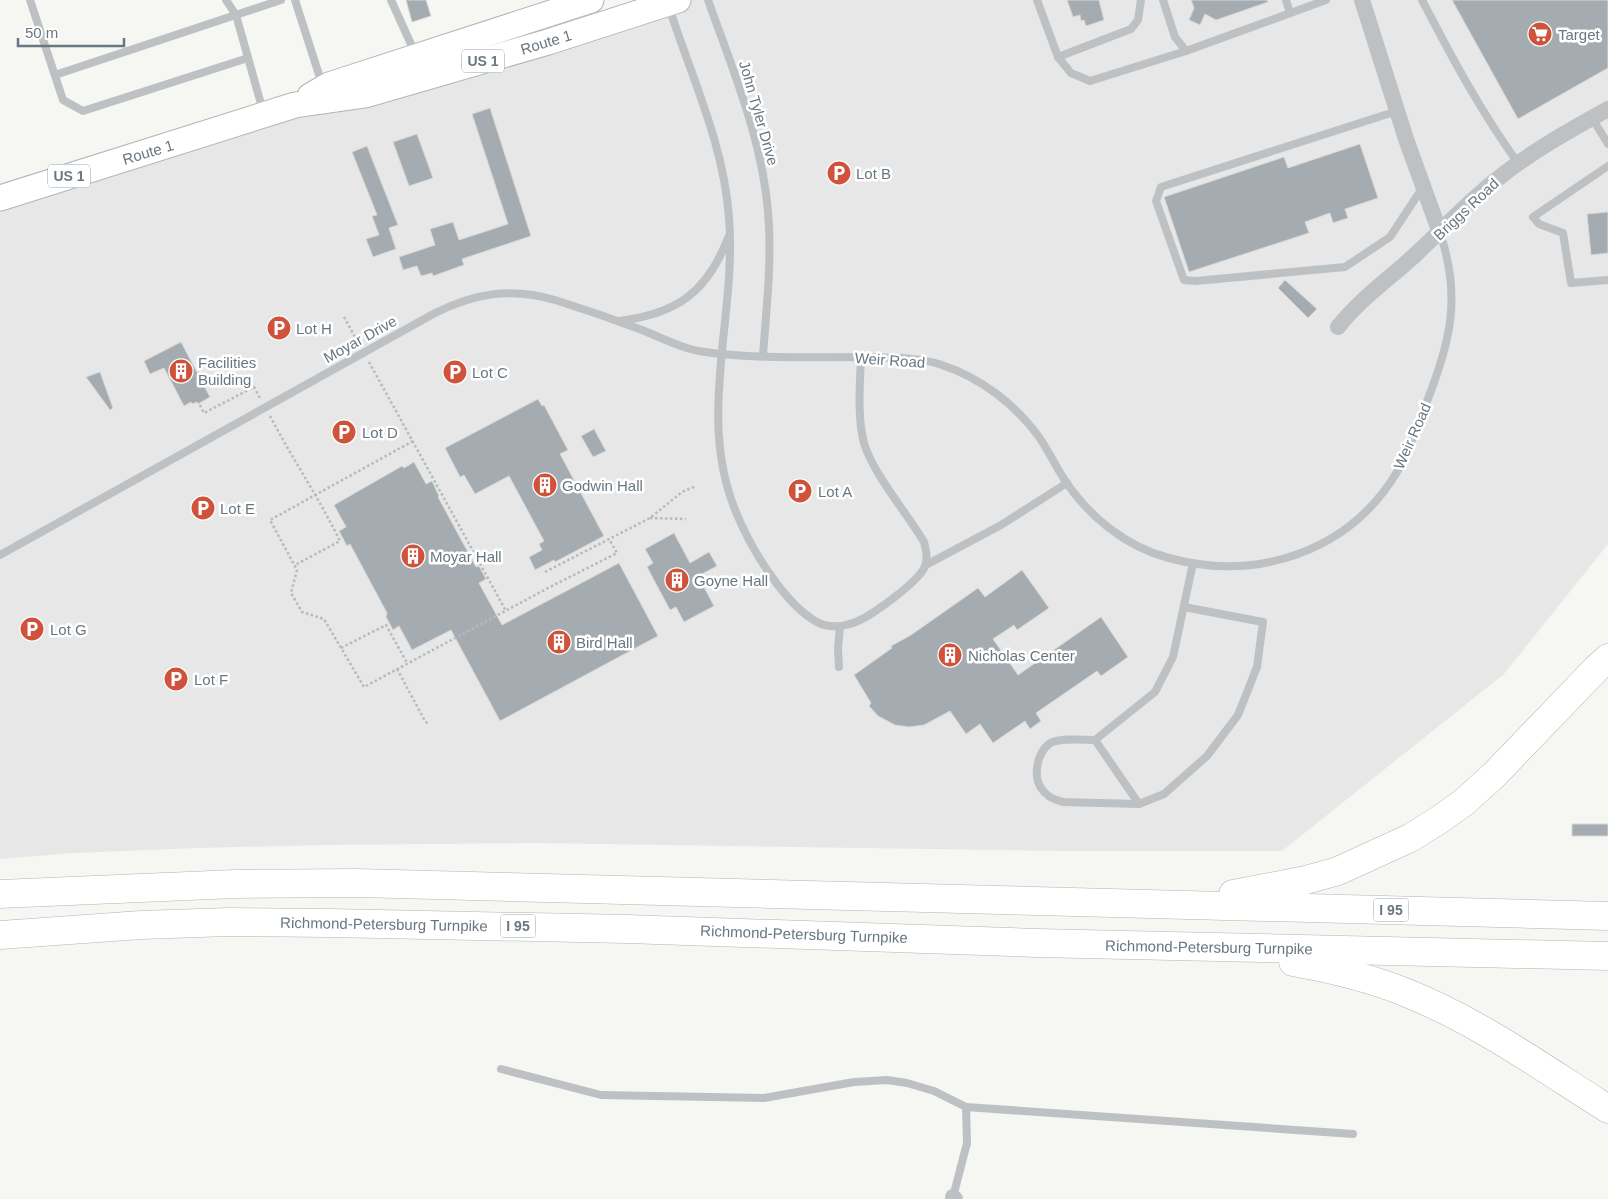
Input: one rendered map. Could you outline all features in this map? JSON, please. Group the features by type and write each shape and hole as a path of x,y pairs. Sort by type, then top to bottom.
{"highway":[{"path":"1173,904 1306,880 1338,870 1410,838 1463,803 1494,775 1596,668 1608,658"},
{"name":"I 95","path":"0,894 235,884 357,883 1608,916"},
{"name":"Richmond-Petersburg Turnpike","path":"0,935 170,924 228,922 320,923 627,928 1221,948 1608,956"},
{"path":"1221,948 1324,968 1372,980 1406,992 1434,1004 1513,1049 1608,1109"}],"main road":[{"name":"Route 1","path":"295,105 324,87 417,57 543,11 591,0"},
{"name":"Route 1","path":"0,198 295,105 365,95 539,45 671,1"}],"street":[{"name":"Weir Road","path":"1362,0 1397,111 1440,233"},
{"name":"Briggs Road","path":"1338,327 1362,299 1440,233 1494,181 1558,136 1608,110"}],"lane":[{"path":"30,0 63,100 83,111 248,58"},
{"path":"226,0 236,15 264,115"},
{"path":"54,75 281,0"},
{"path":"295,0 324,87"},
{"path":"391,0 417,57"},
{"name":"John Tyler Drive","path":"708,0 753,132 764,181 770,226 763,356"},
{"path":"1038,0 1058,57 1072,73 1090,81 1186,51 1290,13 1313,2 1326,0"},
{"path":"1058,57 1131,29 1138,20 1141,0"},
{"path":"1163,0 1175,37 1186,51"},
{"path":"1286,0 1290,13"},
{"path":"1422,0 1457,68 1497,134 1518,163"},
{"path":"671,1 717,149 729,217 730,270 718,392 722,464 735,510 748,539 764,565 804,613 818,623 840,626 855,623 911,585 921,575 926,565 927,553 924,542 877,470 864,443 860,416 861,357"},
{"path":"1397,111 1162,186 1156,201 1159,210 1184,280 1196,281 1345,267 1390,237 1423,187"},
{"path":"1592,118 1608,144"},
{"path":"1608,166 1533,217 1538,224 1563,233 1570,283 1608,280"},
{"name":"Weir Road","path":"763,356 915,359 961,372 982,383 1003,399 1032,429 1077,498 1096,517 1132,543 1168,558 1193,563 1230,566 1259,565 1288,558 1316,547 1338,534 1360,517 1379,497 1396,473 1407,452 1444,357 1449,337 1452,316 1452,290 1449,266 1440,233"},
{"path":"616,321 642,318 663,311 675,306 694,292 718,263 730,234"},
{"name":"Moyar Drive","path":"0,554 457,302 495,294 541,296 616,321 696,351 763,356"},
{"path":"926,565 1001,525 1067,483"},
{"path":"1184,607 1263,622 1256,666 1238,715 1207,756 1164,794 1139,804 1063,802 1047,795 1040,787 1037,777 1037,764 1042,752 1049,743 1062,740 1095,740 1155,692 1173,657 1193,563"},
{"path":"839,667 840,626"},
{"path":"1095,740 1139,804"},
{"path":"501,1069 601,1095 764,1098 854,1082 887,1080 907,1083 934,1091 966,1106 1353,1134"},
{"path":"954,1198 967,1144 966,1106"}],"path":[{"path":"344,317 506,610"},
{"path":"200,405 204,412 206,412 254,387 295,463 316,493 340,541 295,565"},
{"path":"413,441 270,520 298,570 291,593 302,612 324,619 364,687 616,553 609,539"},
{"path":"545,572 650,518 682,492 696,486"},
{"path":"650,518 686,519"},
{"path":"341,648 386,625 408,663"},
{"path":"396,669 429,725"}],"shaded area":[{"path":"664,0 1608,0 1608,544 1504,674 1282,851 1065,851 538,843 196,848 74,853 0,859 0,203"}],"building":[{"path":"406,0 426,0 431,16 412,22"},
{"path":"1067,0 1099,0 1104,20 1086,26 1084,20 1081,21 1080,15 1073,17"},
{"path":"1191,0 1267,0 1268,2 1216,20 1205,14 1200,25 1189,20 1194,8"},
{"name":"Target","path":"1452,0 1608,0 1608,68 1518,119"},
{"path":"490,108 531,236 462,259 464,265 433,276 432,273 421,276 417,266 403,270 399,257 435,245 430,229 453,222 459,240 508,224 472,114"},
{"path":"417,134 433,178 409,186 393,142"},
{"path":"1360,144 1378,198 1345,209 1348,218 1333,223 1330,213 1305,222 1309,233 1189,272 1164,197 1284,157 1288,168"},
{"path":"367,146 398,225 389,228 396,249 373,257 366,239 379,235 372,216 377,215 352,152"},
{"path":"1608,212 1608,253 1591,255 1587,214"},
{"path":"1285,280 1317,309 1308,318 1278,288"},
{"name":"Facilities Building","path":"181,342 210,397 198,404 197,402 192,404 191,402 184,406 164,368 150,374 144,361"},
{"path":"100,372 113,408 110,410 86,377"},
{"name":"Godwin Hall","path":"538,399 542,406 544,405 568,450 560,454 604,536 555,562 554,560 535,570 529,557 542,550 539,544 544,541 509,476 475,494 464,475 460,477 445,448"},
{"path":"594,429 606,451 593,457 581,436"},
{"path":"414,462 426,484 432,481 438,497 476,567 479,566 486,579 479,583 502,625 619,563 658,636 500,721 451,630 412,650 399,626 393,630 386,617 387,613 350,544 347,546 339,531 346,527 334,505 402,466 404,468"},
{"name":"Goyne Hall","path":"674,533 690,563 709,552 717,566 698,576 714,606 684,622 676,607 670,610 647,567 653,563 645,549"},
{"name":"Nicholas Center","path":"1022,570 1049,608 1017,630 1014,625 993,639 1018,675 1101,617 1128,657 1101,676 1097,671 1036,713 1041,721 1030,729 1025,721 993,743 980,724 966,734 950,711 924,725 909,727 895,725 878,716 869,706 871,703 854,675 892,648 891,646 911,635 978,588 985,597"},
{"path":"1572,824 1608,824 1608,836 1572,836"}],"place":[{"name":"Target","path":"1540,34"},
{"name":"Lot B","path":"839,173"},
{"name":"Lot H","path":"279,328"},
{"name":"Facilities Building","path":"181,371"},
{"name":"Lot C","path":"455,372"},
{"name":"Lot D","path":"344,432"},
{"name":"Godwin Hall","path":"545,485"},
{"name":"Lot A","path":"800,491"},
{"name":"Lot E","path":"203,508"},
{"name":"Moyar Hall","path":"413,556"},
{"name":"Goyne Hall","path":"677,580"},
{"name":"Lot G","path":"32,629"},
{"name":"Bird Hall","path":"559,642"},
{"name":"Nicholas Center","path":"950,655"},
{"name":"Lot F","path":"176,679"}]}
